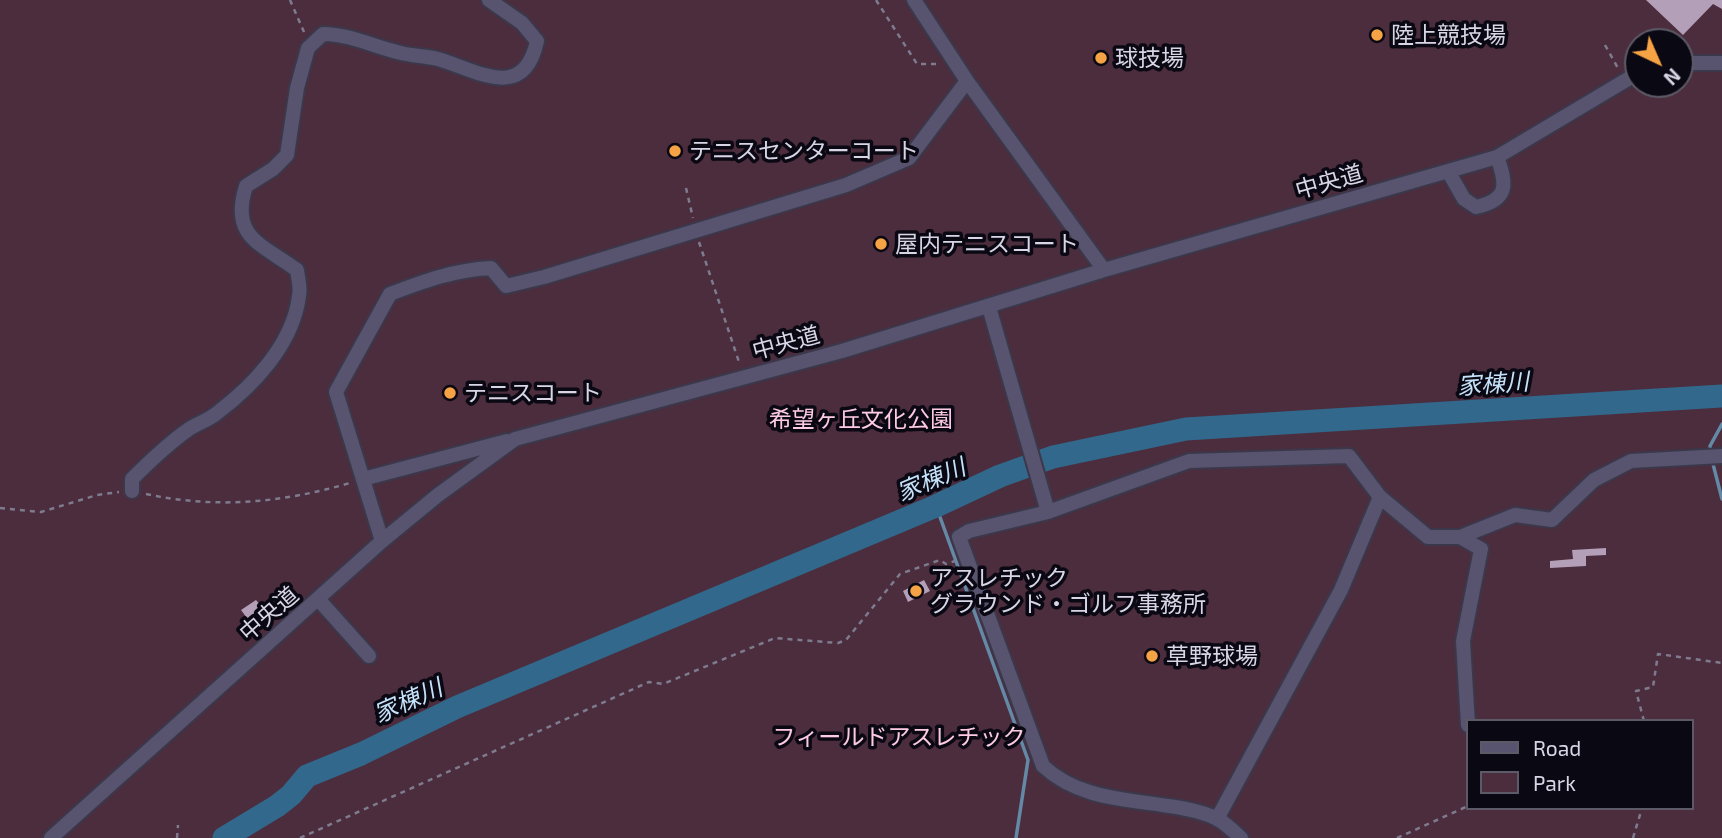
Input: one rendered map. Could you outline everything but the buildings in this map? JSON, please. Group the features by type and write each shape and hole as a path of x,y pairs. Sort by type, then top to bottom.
{"lane":[{"path":"132,491 132,479 149,463 190,429 216,415 272,360 291,324 300,295 297,270 250,236 240,222 240,205 246,186 273,169 287,155 297,88 308,48 323,34 342,34 392,50 439,60 485,76 495,78 520,73 533,59 537,41 522,23 489,0"},
{"path":"914,0 958,64 967,82 1104,270"},
{"path":"1694,62 1722,63"},
{"name":"中央道","path":"51,838 382,541 515,439 744,378 989,307 1104,270 1497,157 1624,79"},
{"path":"382,541 337,392 390,294 446,273 491,268 506,286 696,232 846,185 909,158 967,82"},
{"path":"1448,171 1464,199 1476,207 1493,204 1503,192 1504,176 1497,157"},
{"path":"989,307 1048,512"},
{"path":"363,479 515,439"},
{"path":"1241,838 1217,819 1077,788 1055,776 1043,765 959,537 969,531 1048,512 1189,461 1349,456 1380,497 1428,537 1460,537 1515,515 1552,520 1594,480 1631,461 1722,456"},
{"path":"1217,819 1341,590 1380,497"},
{"path":"1460,537 1481,548 1463,641 1468,719"},
{"path":"319,600 369,656"}],"path":[{"path":"290,0 299,18 308,48"},
{"path":"876,0 917,64 958,64"},
{"path":"1605,45 1624,79"},
{"path":"686,188 696,232 744,378"},
{"path":"0,508 40,512 97,495 132,491 186,503 223,505 301,497 363,479"},
{"path":"300,838 649,682 663,684 775,638 838,643 846,639 900,574 940,560 946,564 967,557"},
{"path":"1643,719 1636,691 1653,687 1658,653 1722,663"},
{"path":"1397,838 1466,807"},
{"path":"1633,838 1641,810"},
{"path":"177,838 178,825"}],"green space":[{"name":"希望ヶ丘文化公園","path":"0,0 1722,0 1722,838 0,838"}],"waterway":[{"name":"家棟川","path":"224,838 277,806 291,795 307,776 361,754 457,707 936,506 1000,476 1053,457 1186,429 1722,396"},
{"path":"1711,453 1710,446 1722,424"},
{"path":"1712,460 1722,499"},
{"path":"936,506 1028,760 1016,838"}],"place":[{"name":"陸上競技場","path":"1377,35"},
{"name":"球技場","path":"1101,58"},
{"name":"テニスセンターコート","path":"675,151"},
{"name":"屋内テニスコート","path":"881,244"},
{"name":"テニスコート","path":"450,393"},
{"name":"アスレチック グラウンド・ゴルフ事務所","path":"916,591"},
{"name":"草野球場","path":"1152,656"}],"park label":[{"name":"フィールドアスレチック","path":"899,737"}]}
